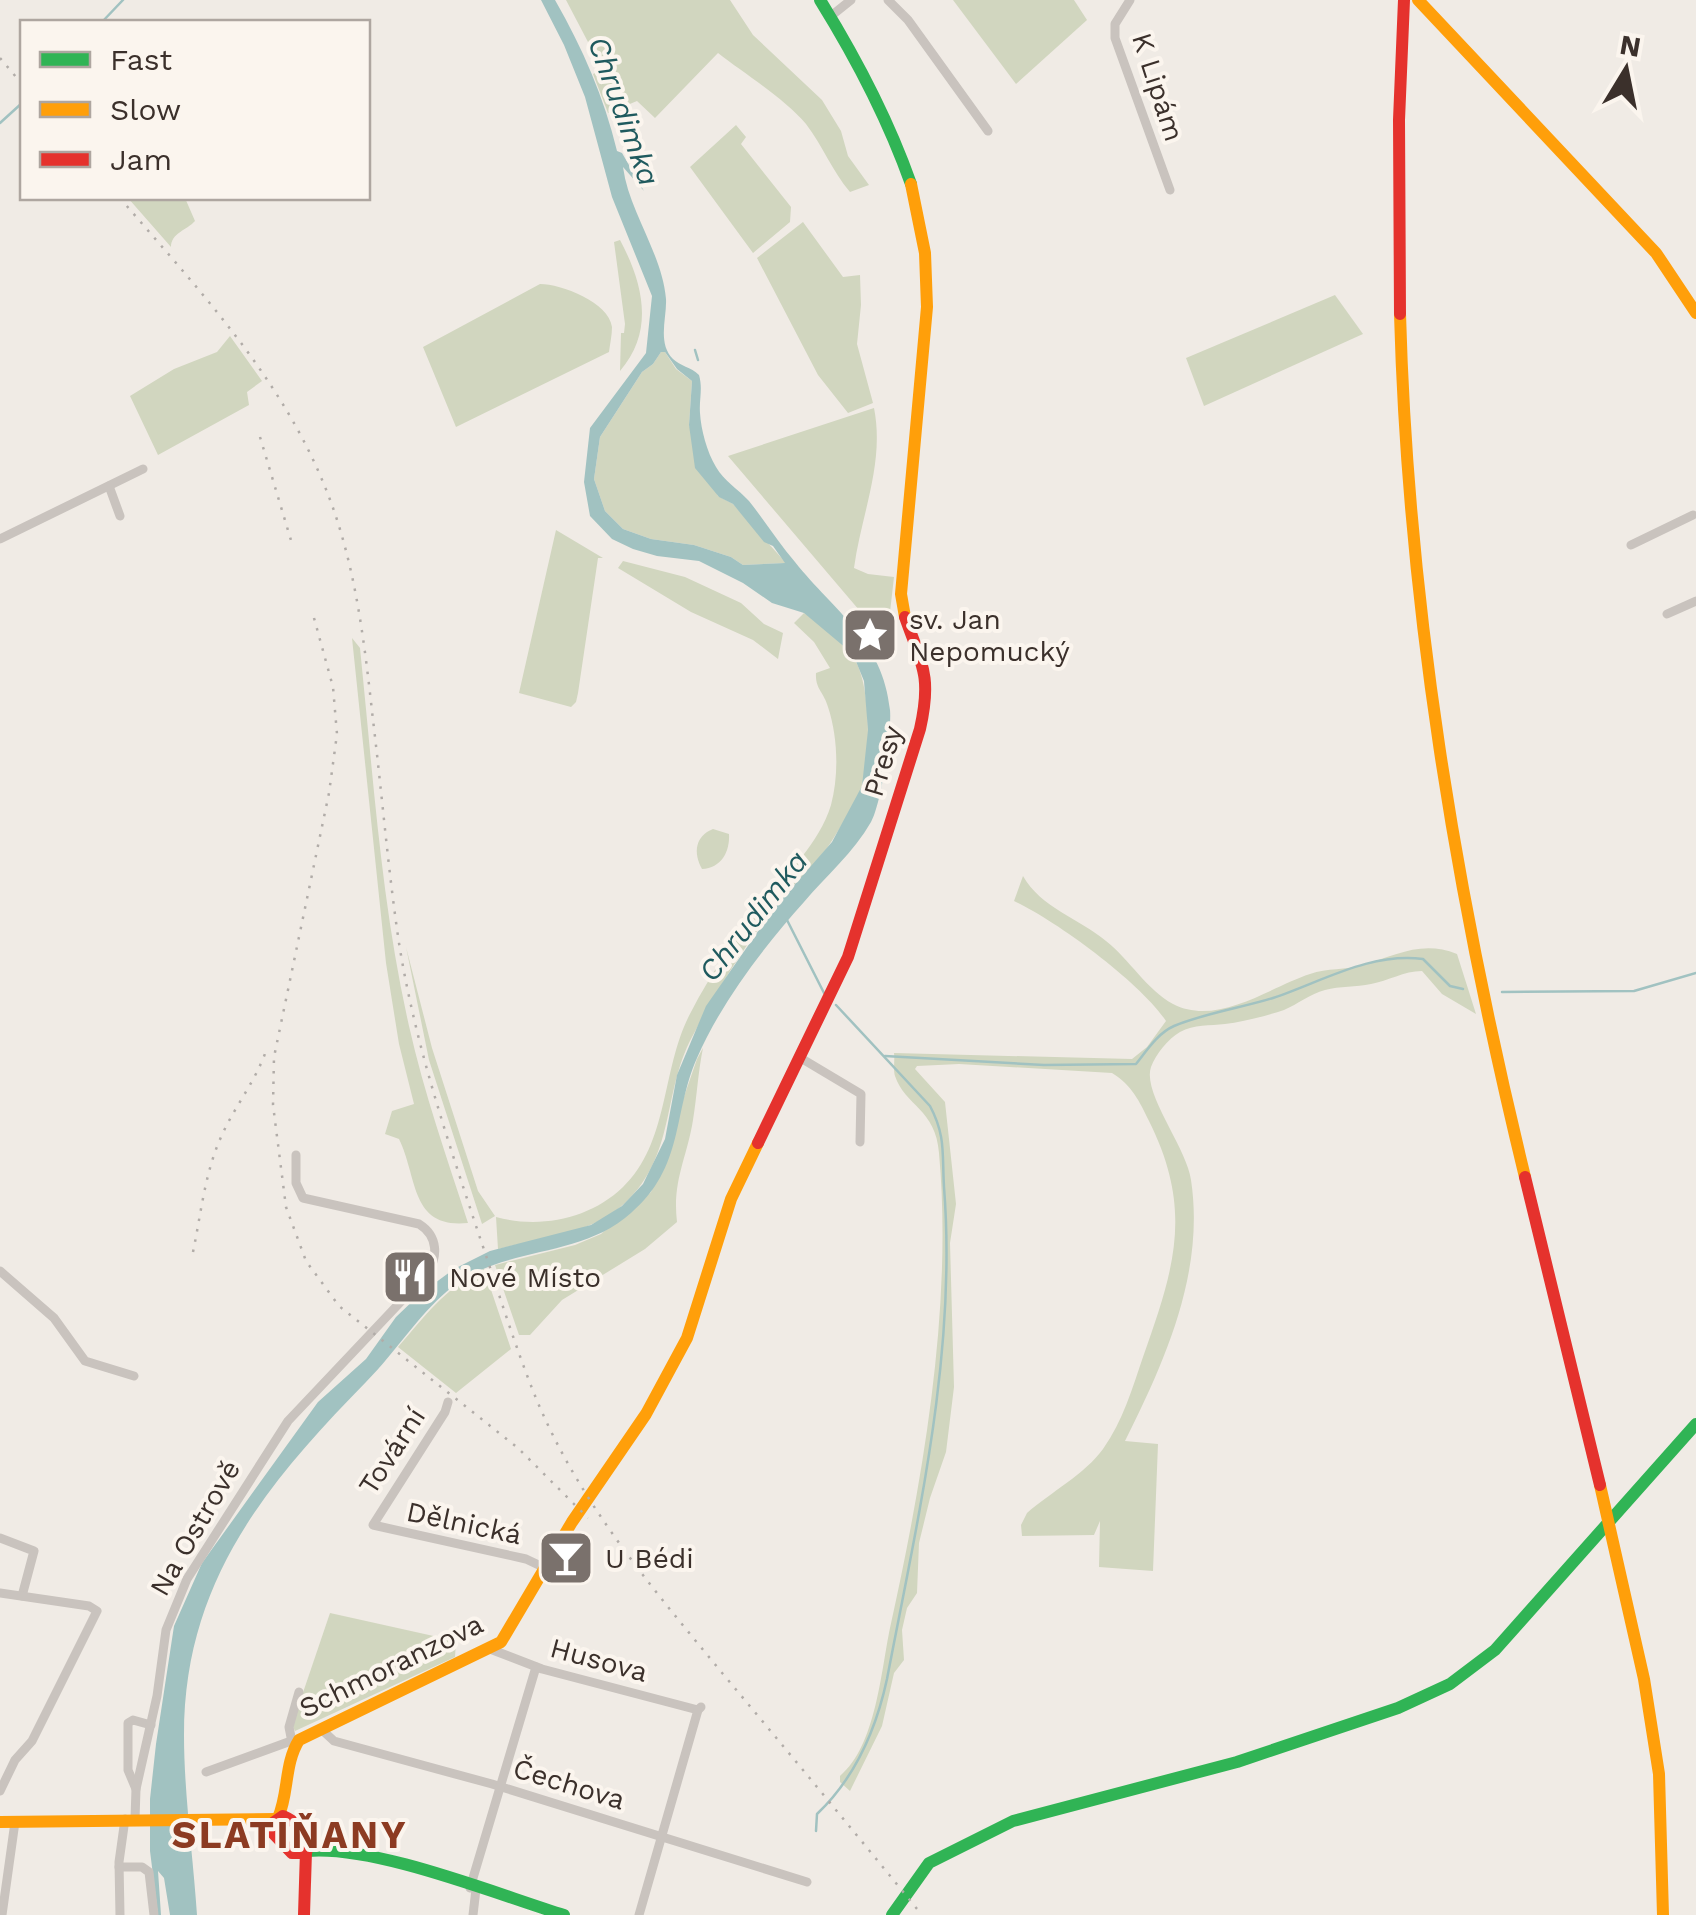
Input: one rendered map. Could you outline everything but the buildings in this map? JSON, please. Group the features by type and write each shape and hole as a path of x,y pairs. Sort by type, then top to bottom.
{"street":[{"name":"Presy","path":"588,1498 646,1414 676,1362 731,1199 855,941 920,729 926,691 924,662 905,623 901,602 927,307 926,253 912,186 896,140 820,0"},
{"path":"831,16 851,0"},
{"path":"888,0 908,20 988,131"},
{"name":"K Lipám","path":"1130,0 1116,24 1115,38 1170,190"},
{"path":"1404,0 1398,163 1400,334 1411,518 1429,683 1456,859 1479,975 1644,1679 1660,1792 1664,1915"},
{"path":"1418,0 1666,264 1696,312"},
{"path":"0,539 143,469"},
{"path":"108,486 120,516"},
{"path":"1631,545 1695,518 1686,502"},
{"path":"1667,614 1696,601"},
{"path":"799,1057 861,1094 860,1142"},
{"name":"Na Ostrově","path":"120,1915 119,1867 133,1819 166,1630 175,1602 211,1537 288,1421 434,1262 436,1249 430,1234 419,1224 303,1198 296,1183 296,1155"},
{"path":"0,1270 54,1318 85,1361 134,1376"},
{"name":"Tovární","path":"373,1525 448,1402"},
{"path":"892,1915 929,1863 1014,1822 1237,1762 1436,1692 1495,1650 1696,1424"},
{"name":"Schmoranzova","path":"274,1835 272,1827 286,1804 292,1742 490,1649 507,1634 588,1498"},
{"name":"Dělnická","path":"373,1525 526,1559 545,1568"},
{"path":"0,1538 34,1550 22,1596"},
{"path":"0,1593 90,1606 97,1611 32,1741 15,1760 0,1791"},
{"name":"Husova","path":"490,1649 536,1667 700,1708 661,1837"},
{"path":"473,1915 473,1889 536,1667"},
{"path":"206,1772 292,1742 289,1728 298,1692"},
{"name":"Na Ostrově","path":"136,1789 128,1770 128,1723 133,1720 151,1725"},
{"name":"Čechova","path":"321,1729 334,1741 500,1786 807,1882"},
{"name":"Schmoranzova","path":"289,1778 292,1809 300,1829 310,1840 303,1863 304,1910"},
{"path":"220,1821 288,1818 300,1829 374,1860"},
{"path":"2,1915 7,1822 133,1819 220,1821 258,1827 297,1855 321,1848 564,1915"},
{"path":"639,1915 661,1837"},
{"path":"286,1847 293,1859 304,1910"},
{"path":"119,1867 142,1867 149,1872 154,1915"}],"green space":[{"path":"566,0 730,0 753,35 822,100 841,131 848,156 869,185 850,192 797,115 718,53 655,118 637,101 608,113 593,74 607,67 607,61 599,63"},
{"path":"953,0 1074,0 1087,20 1016,84"},
{"path":"736,125 746,137 741,144 791,207 790,222 753,253 690,167"},
{"path":"130,200 186,200 195,221 176,235 171,247"},
{"path":"803,222 843,277 860,275 857,344 873,403 848,413 818,375 757,258"},
{"path":"620,240 635,273 642,307 638,340 620,371 621,333 625,324 614,242"},
{"path":"540,284 571,291 602,310 612,327 609,352 456,427 423,347"},
{"path":"1335,295 1363,334 1204,406 1186,358"},
{"path":"230,336 262,381 247,392 249,405 158,455 130,396 174,369 217,352"},
{"path":"661,352 692,381 689,425 718,496 733,504 786,563 743,565 694,545 651,539 623,529 605,511 594,479 600,437 642,372"},
{"path":"874,408 874,469 854,568 894,577 889,621 865,617 728,456"},
{"path":"556,530 603,558 598,558 578,693 571,707 519,693"},
{"path":"623,561 685,577 741,603 764,624 783,633 778,659 753,640 691,612 618,568"},
{"path":"804,613 845,647 860,670 868,739 857,799 827,848 751,939 701,1020 683,1058 661,1144 641,1184 625,1203 597,1222 565,1234 498,1249 496,1217 530,1222 580,1214 610,1198 638,1169 657,1126 681,1033 698,998 733,943 801,858 826,819 835,781 835,743 816,673 830,668 814,642 794,623"},
{"path":"352,638 360,648 379,838 399,979 422,1076 468,1223 449,1223 435,1218 426,1209 399,1139 385,1134 392,1111 414,1104 399,1044 386,963"},
{"path":"713,829 729,834 728,847 719,862 702,869 697,846 702,836"},
{"path":"1023,876 1039,896 1114,948 1164,998 1190,1010 1225,1008 1316,972 1357,967 1410,950 1432,948 1457,954 1476,1014 1442,994 1422,971 1415,971 1371,984 1325,990 1284,1010 1254,1018 1185,1029 1156,1057 1150,1078 1153,1091 1188,1167 1194,1214 1187,1282 1178,1315 1125,1441 1158,1444 1153,1571 1099,1567 1100,1521 1094,1535 1022,1536 1021,1525 1027,1513 1077,1475 1103,1449 1126,1404 1154,1325 1170,1267 1175,1212 1163,1153 1149,1121 1130,1088 1112,1073 959,1064 917,1066 915,1069 945,1102 956,1204 950,1243 954,1387 946,1452 919,1543 917,1593 907,1608 902,1630 904,1660 894,1673 882,1726 850,1791 840,1782 840,1776 862,1746 875,1707 914,1512 932,1392 942,1271 937,1138 926,1117 900,1086 894,1074 894,1053 1132,1059 1147,1047 1166,1021 1138,989 1097,954 1014,901"},
{"path":"406,947 432,1048 478,1191 495,1216 482,1224 429,1060"},
{"path":"703,1048 693,1120 678,1182 677,1222 645,1249 562,1300 530,1335 519,1335 495,1265 575,1245 601,1234 651,1192"},
{"path":"484,1269 511,1349 456,1393 398,1347 447,1294"},
{"path":"330,1613 456,1641 455,1657 295,1731 292,1725"}],"water":[{"path":"541,0 555,0 565,18 599,92 617,151 622,153 644,191 623,167 663,282 665,346 673,359 699,375 702,426 713,461 855,629 878,665 890,710 882,785 875,813 864,833 774,938 718,1016 689,1079 669,1158 648,1195 631,1213 590,1238 498,1263 443,1294 295,1459 237,1540 198,1630 188,1680 184,1757 197,1915 170,1915 164,1878 158,1871 158,1915 150,1851 156,1744 174,1626 202,1563 318,1402 366,1359 396,1317 420,1294 454,1269 490,1251 591,1225 622,1206 643,1184 665,1139 677,1075 706,1006 775,907 832,842 862,786 868,730 864,681 847,649 804,613 772,603 699,561 633,549 612,539 590,516 584,482 590,428 646,353 652,296 612,197 585,97","holes":["665,352 692,381 689,425 695,468 785,563 743,565 694,545 651,539 623,529 605,511 594,479 600,437 642,372"]}],"waterway":[{"path":"104,20 123,0"},
{"path":"0,123 20,105"},
{"path":"695,350 698,360"},
{"name":"Chrudimka","path":"787,920 824,993"},
{"path":"885,1056 1044,1065 1136,1064 1158,1037 1174,1026 1384,960 1423,959 1450,986 1463,989"},
{"path":"1502,992 1634,991 1696,973"},
{"path":"816,1831 817,1814 842,1785 862,1752 887,1679 932,1435 947,1249 942,1145 930,1106 836,1005"}],"railway":[{"path":"0,58 20,82"},
{"path":"122,200 259,367 304,442 334,511 351,569 362,629 395,915 414,1018 467,1199 516,1346 547,1424 590,1500 640,1571 922,1915"},
{"path":"260,437 293,547"},
{"path":"314,618 333,687 337,734 329,793 274,1057 273,1105 286,1207 306,1261 339,1306 518,1448 588,1518"},
{"path":"193,1252 216,1149 266,1051"}],"traffic: fast":[{"path":"820,0 870,89 911,184"},
{"path":"892,1915 929,1863 1013,1821 1237,1762 1398,1708 1450,1684 1495,1650 1696,1424"},
{"path":"307,1851 335,1851 400,1863 564,1915"}],"traffic: slow":[{"path":"1418,0 1656,253 1696,313"},
{"path":"905,617 901,594 927,307 925,253 911,184"},
{"path":"1400,314 1413,532 1440,749 1477,964 1525,1177"},
{"path":"278,1818 299,1740 501,1642 572,1522 646,1414 687,1338 731,1199 758,1143"},
{"path":"1600,1485 1644,1679 1659,1774 1663,1915"},
{"path":"0,1822 276,1819"}],"traffic: jam":[{"path":"1400,314 1399,120 1404,0"},
{"path":"758,1143 848,957 920,729 925,683 905,617"},
{"path":"1525,1177 1600,1485"},
{"path":"283,1816 297,1824 306,1836 310,1846 304,1853 292,1853 273,1833 273,1823 283,1816"},
{"path":"304,1915 306,1851"}],"place":[{"name":"sv. Jan Nepomucký","path":"870,635"},
{"name":"Nové Místo","path":"410,1277"},
{"name":"U Bédi","path":"566,1558"}],"district":[{"name":"SLATIŇANY","path":"290,1835"}]}
